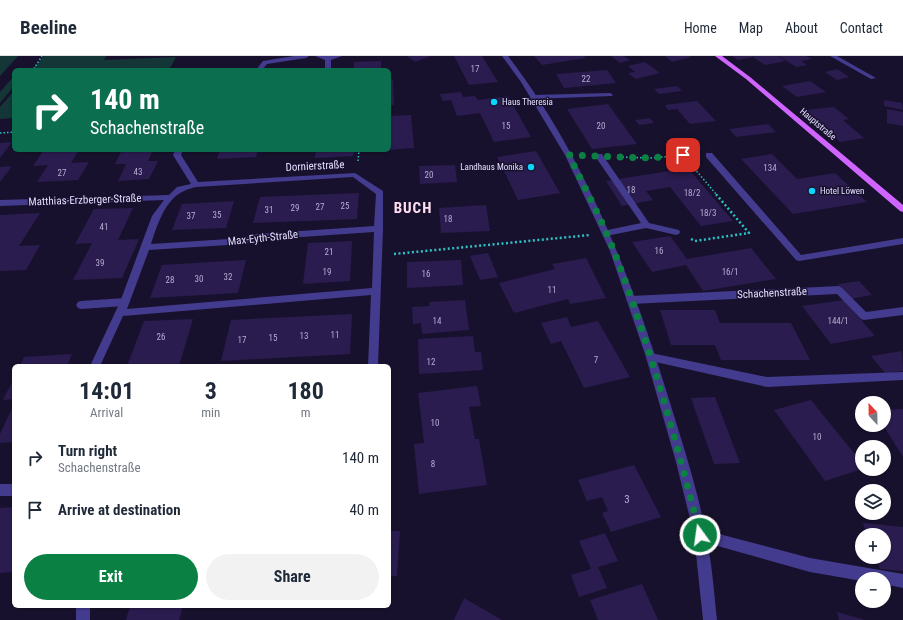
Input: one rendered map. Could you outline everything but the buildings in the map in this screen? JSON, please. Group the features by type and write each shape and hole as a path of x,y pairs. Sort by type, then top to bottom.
{"main road":[{"name":"Hauptstraße","path":"718,56 748,78 903,210"}],"street":[{"path":"260,68 265,62 306,56"},
{"path":"318,56 328,59 339,56"},
{"path":"505,56 520,76 569,155 606,233 631,300 651,357 682,462 700,535 710,620"},
{"path":"833,56 873,78"},
{"path":"328,59 328,68"},
{"path":"533,97 610,95"},
{"path":"96,364 125,302 156,216 171,197 180,189 196,185 177,155 178,152"},
{"path":"599,156 646,225"},
{"path":"709,156 799,258 903,241"},
{"name":"Dornierstraße","path":"196,185 355,176 380,192 373,364"},
{"name":"Matthias-Erzberger-Straße","path":"0,204 171,197"},
{"path":"606,233 646,225 676,232"},
{"name":"Max-Eyth-Straße","path":"146,247 244,241 257,237 379,229"},
{"name":"Schachenstraße","path":"631,300 839,290 864,316 903,311"},
{"path":"119,313 376,291"},
{"path":"81,306 125,302"},
{"path":"651,357 767,382 903,376"},
{"path":"0,490 12,490"},
{"path":"700,535 810,565 903,581"},
{"path":"83,608 83,620"}],"path":[{"path":"35,68 42,56"},
{"path":"0,133 12,132"},
{"path":"599,156 649,158 683,155 709,156"},
{"path":"676,232 695,241 749,233 683,155"},
{"path":"377,255 606,233"}],"green space":[{"path":"0,56 18,56 0,76"},
{"path":"44,56 106,56 104,60 176,57 170,68 34,68"},
{"path":"12,78 12,88 0,103 0,92"},
{"path":"12,93 12,118 0,119 0,107"}],"place":[{"name":"Haus Theresia","path":"494,102"},
{"name":"Landhaus Monika","path":"531,167"},
{"name":"Hotel Löwen","path":"812,191"}],"district":[{"name":"BUCH","path":"413,208"}],"route":[{"path":"683,155 649,158 569,155 614,251 651,357 682,462 700,535"}]}
